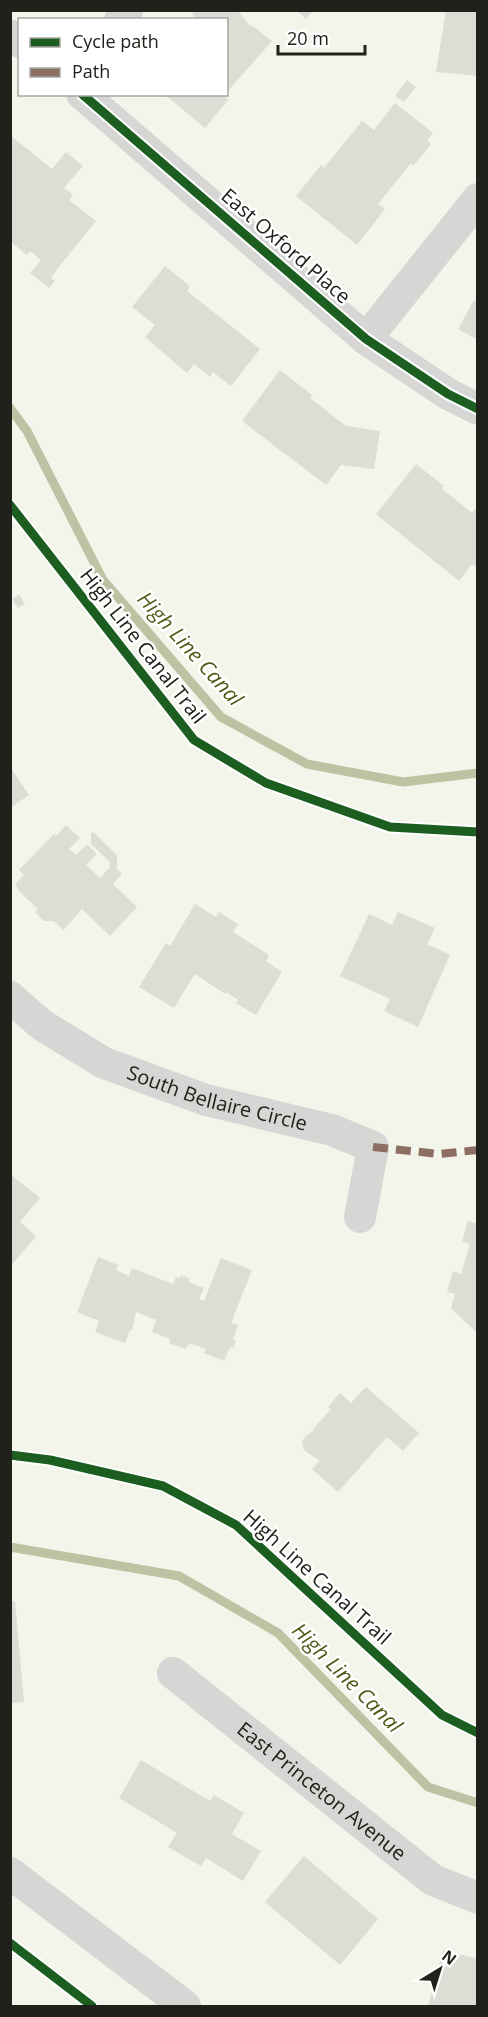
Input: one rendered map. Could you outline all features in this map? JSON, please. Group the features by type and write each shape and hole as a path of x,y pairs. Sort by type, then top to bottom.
{"street":[{"name":"East Oxford Place","path":"84,96 366,339 448,394 477,409"},
{"path":"366,339 477,199"},
{"name":"South Bellaire Circle","path":"10,997 42,1026 104,1063 206,1100 332,1130 373,1147 360,1217"},
{"name":"East Princeton Avenue","path":"173,1673 433,1880 477,1898"},
{"path":"10,1873 185,2007"}],"building":[{"path":"196,10 237,10 250,26 272,41 228,91 228,18 195,18 192,14"},
{"path":"296,10 313,10 306,19"},
{"path":"446,10 478,10 478,76 436,72"},
{"path":"407,80 416,87 404,102 395,96"},
{"path":"166,96 223,96 228,100 205,128"},
{"path":"395,103 433,133 427,141 431,144 413,166 411,163 378,204 385,209 357,245 296,196 321,165 324,168 362,121 374,130"},
{"path":"10,135 52,169 66,152 83,166 64,188 73,195 69,200 96,221 58,268 51,278 55,281 49,288 30,273 41,260 30,251 27,255 10,241"},
{"path":"165,266 190,286 187,291 260,349 231,386 213,372 210,377 194,364 187,373 145,337 155,325 132,307"},
{"path":"474,300 478,302 478,340 458,329"},
{"path":"280,370 312,395 310,398 346,426 380,431 374,469 341,465 326,485 242,421"},
{"path":"416,464 444,486 442,489 472,513 478,506 478,568 472,564 459,581 376,514"},
{"path":"19,594 25,604 18,608 12,599"},
{"path":"10,767 29,795 10,808"},
{"path":"66,825 80,838 69,849 76,855 87,844 97,854 86,865 100,878 110,867 110,862 91,844 91,833 93,832 117,855 117,869 122,874 113,884 137,907 110,936 82,909 63,930 54,921 44,921 35,912 38,909 15,884 24,875 19,870"},
{"path":"195,904 216,917 219,912 238,924 233,932 269,955 266,961 282,972 256,1015 236,1003 238,1000 195,974 174,1008 139,987 166,943 170,946"},
{"path":"398,912 435,928 427,944 450,955 418,1027 384,1011 390,999 340,976 369,914 392,925"},
{"path":"10,1174 40,1198 20,1222 36,1236 10,1267"},
{"path":"468,1221 478,1224 478,1334 451,1308 455,1294 447,1292 453,1271 461,1274 470,1244 462,1241"},
{"path":"98,1257 118,1265 116,1270 129,1276 132,1268 173,1284 176,1277 180,1278 181,1275 190,1279 189,1282 204,1288 199,1299 204,1301 221,1258 252,1270 231,1323 238,1325 233,1339 236,1341 233,1348 230,1347 224,1361 204,1353 206,1349 189,1343 186,1349 169,1343 170,1339 152,1332 156,1320 136,1312 132,1331 130,1330 125,1343 95,1332 99,1321 77,1312"},
{"path":"366,1387 419,1433 403,1451 387,1437 338,1492 312,1469 320,1461 304,1450 302,1442 331,1409 328,1407 340,1393 351,1403"},
{"path":"15,1601 24,1702 10,1703 10,1602"},
{"path":"141,1760 210,1801 214,1795 244,1813 232,1834 261,1851 243,1881 206,1858 201,1866 168,1847 177,1833 119,1798"},
{"path":"304,1856 378,1919 340,1965 265,1902"},
{"path":"443,1950 478,1959 478,2006 428,2006"}],"waterway":[{"name":"High Line Canal","path":"10,408 27,431 103,580 221,717 307,764 403,782 478,773"},
{"name":"High Line Canal","path":"10,1547 179,1576 278,1633 428,1787 478,1803"}],"marked path":[{"path":"373,1147 439,1154 478,1150"}],"cycle path":[{"path":"84,96 366,339 448,394 478,409"},
{"name":"High Line Canal Trail","path":"10,505 194,740 266,783 390,827 478,832"},
{"name":"High Line Canal Trail","path":"10,1455 50,1460 163,1486 236,1525 442,1715 478,1733"},
{"path":"10,1943 92,2006"}]}
